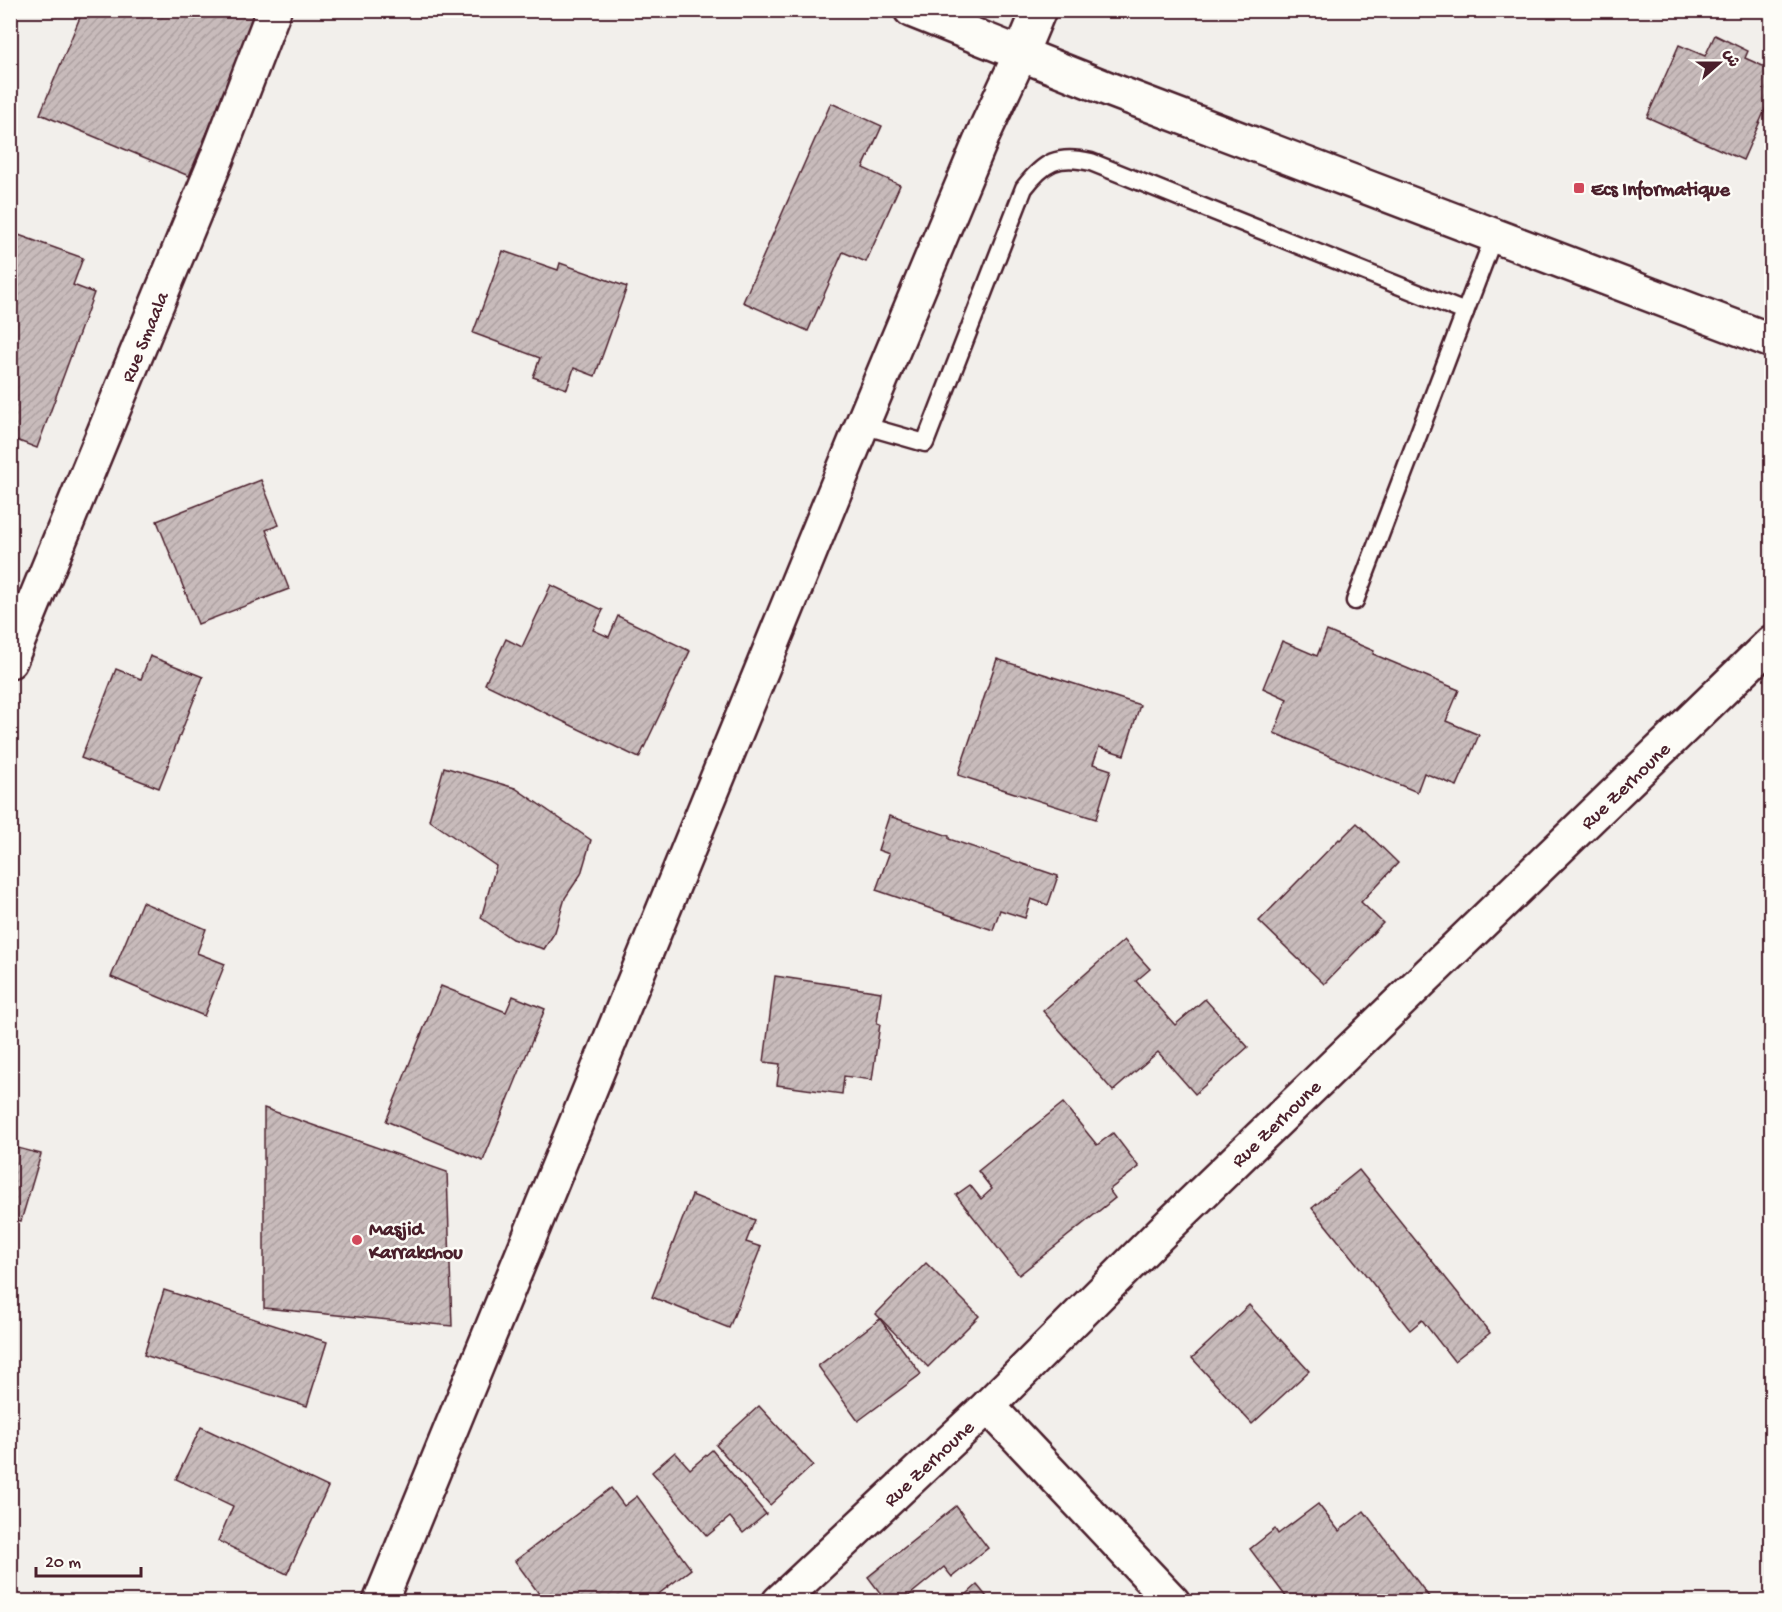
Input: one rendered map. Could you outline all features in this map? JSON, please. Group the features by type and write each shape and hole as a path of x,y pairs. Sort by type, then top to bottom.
{"street":[{"name":"Rue Smaala","path":"10,661 217,158 274,10"},
{"path":"911,10 1112,90 1772,341"},
{"path":"380,1602 862,425 983,135 1040,10"},
{"name":"Rue Zerhoune","path":"779,1602 987,1406 1162,1232 1772,642"},
{"path":"987,1406 1173,1602"}],"lane":[{"path":"862,425 925,442 1024,188 1037,171 1056,160 1074,158 1091,162 1465,312"},
{"path":"1355,601 1494,236"}],"building":[{"path":"83,10 258,10 189,176 40,114"},
{"path":"1715,35 1748,51 1745,58 1772,70 1772,94 1743,160 1647,117 1679,45 1705,56"},
{"path":"831,103 882,126 863,168 900,185 866,262 843,252 808,331 743,302"},
{"path":"13,233 83,258 73,285 94,293 37,448 11,438 10,441 10,240"},
{"path":"503,251 558,270 560,263 627,287 595,376 574,368 567,389 533,377 540,358 473,333"},
{"path":"261,480 279,525 266,530 289,589 198,624 157,521"},
{"path":"551,585 603,610 593,630 609,637 618,616 690,651 639,758 485,684 506,639 522,647"},
{"path":"1327,631 1374,651 1373,654 1459,690 1446,721 1479,735 1457,786 1424,773 1417,792 1274,733 1287,699 1263,688 1282,641 1317,656"},
{"path":"150,656 203,677 159,788 81,758 116,669 141,679"},
{"path":"997,659 1140,705 1124,755 1099,747 1093,764 1111,770 1096,819 958,775"},
{"path":"444,767 515,788 591,840 581,874 565,898 555,932 544,949 512,939 481,918 496,866 429,820"},
{"path":"889,816 1058,876 1048,905 1031,899 1025,918 1000,910 993,930 876,890 889,854 878,850"},
{"path":"1357,823 1398,863 1361,902 1383,923 1324,984 1259,921"},
{"path":"142,902 206,929 197,953 225,964 204,1016 111,977"},
{"path":"1124,940 1150,969 1136,981 1175,1025 1205,999 1248,1047 1195,1094 1158,1052 1113,1091 1043,1011"},
{"path":"775,976 881,992 877,1023 880,1024 872,1080 844,1076 842,1094 777,1085 780,1064 764,1062"},
{"path":"441,986 506,1012 513,996 545,1009 483,1161 386,1121"},
{"path":"1063,1103 1097,1145 1113,1133 1139,1167 1109,1190 1115,1198 1019,1275 956,1195 970,1185 981,1199 992,1189 978,1171"},
{"name":"Masjid Karrakchou","path":"264,1108 447,1172 452,1326 264,1308"},
{"path":"10,1146 41,1154 21,1221 10,1218"},
{"path":"1359,1170 1490,1333 1454,1361 1422,1320 1410,1330 1312,1208"},
{"path":"692,1195 755,1220 746,1242 761,1247 729,1328 652,1297"},
{"path":"926,1263 979,1316 928,1367 876,1314"},
{"path":"164,1290 327,1342 307,1406 144,1355"},
{"path":"1249,1305 1309,1371 1252,1424 1192,1358"},
{"path":"880,1319 921,1374 858,1421 818,1366"},
{"path":"759,1406 813,1465 770,1505 716,1445"},
{"path":"201,1427 328,1487 287,1574 218,1541 233,1506 176,1479"},
{"path":"712,1450 766,1514 743,1533 730,1517 707,1536 652,1472 675,1452 690,1469"},
{"path":"611,1488 624,1506 637,1496 691,1569 648,1602 545,1602 515,1561"},
{"path":"1318,1504 1339,1531 1364,1511 1433,1602 1310,1602 1308,1599 1304,1602 1290,1602 1250,1549 1275,1529 1278,1534"},
{"path":"956,1506 988,1548 952,1577 944,1567 901,1602 887,1602 868,1577"},
{"path":"977,1585 991,1602 958,1602"}],"place":[{"name":"Ecs Informatique","path":"1579,188"},
{"name":"Masjid Karrakchou","path":"357,1240"}]}
